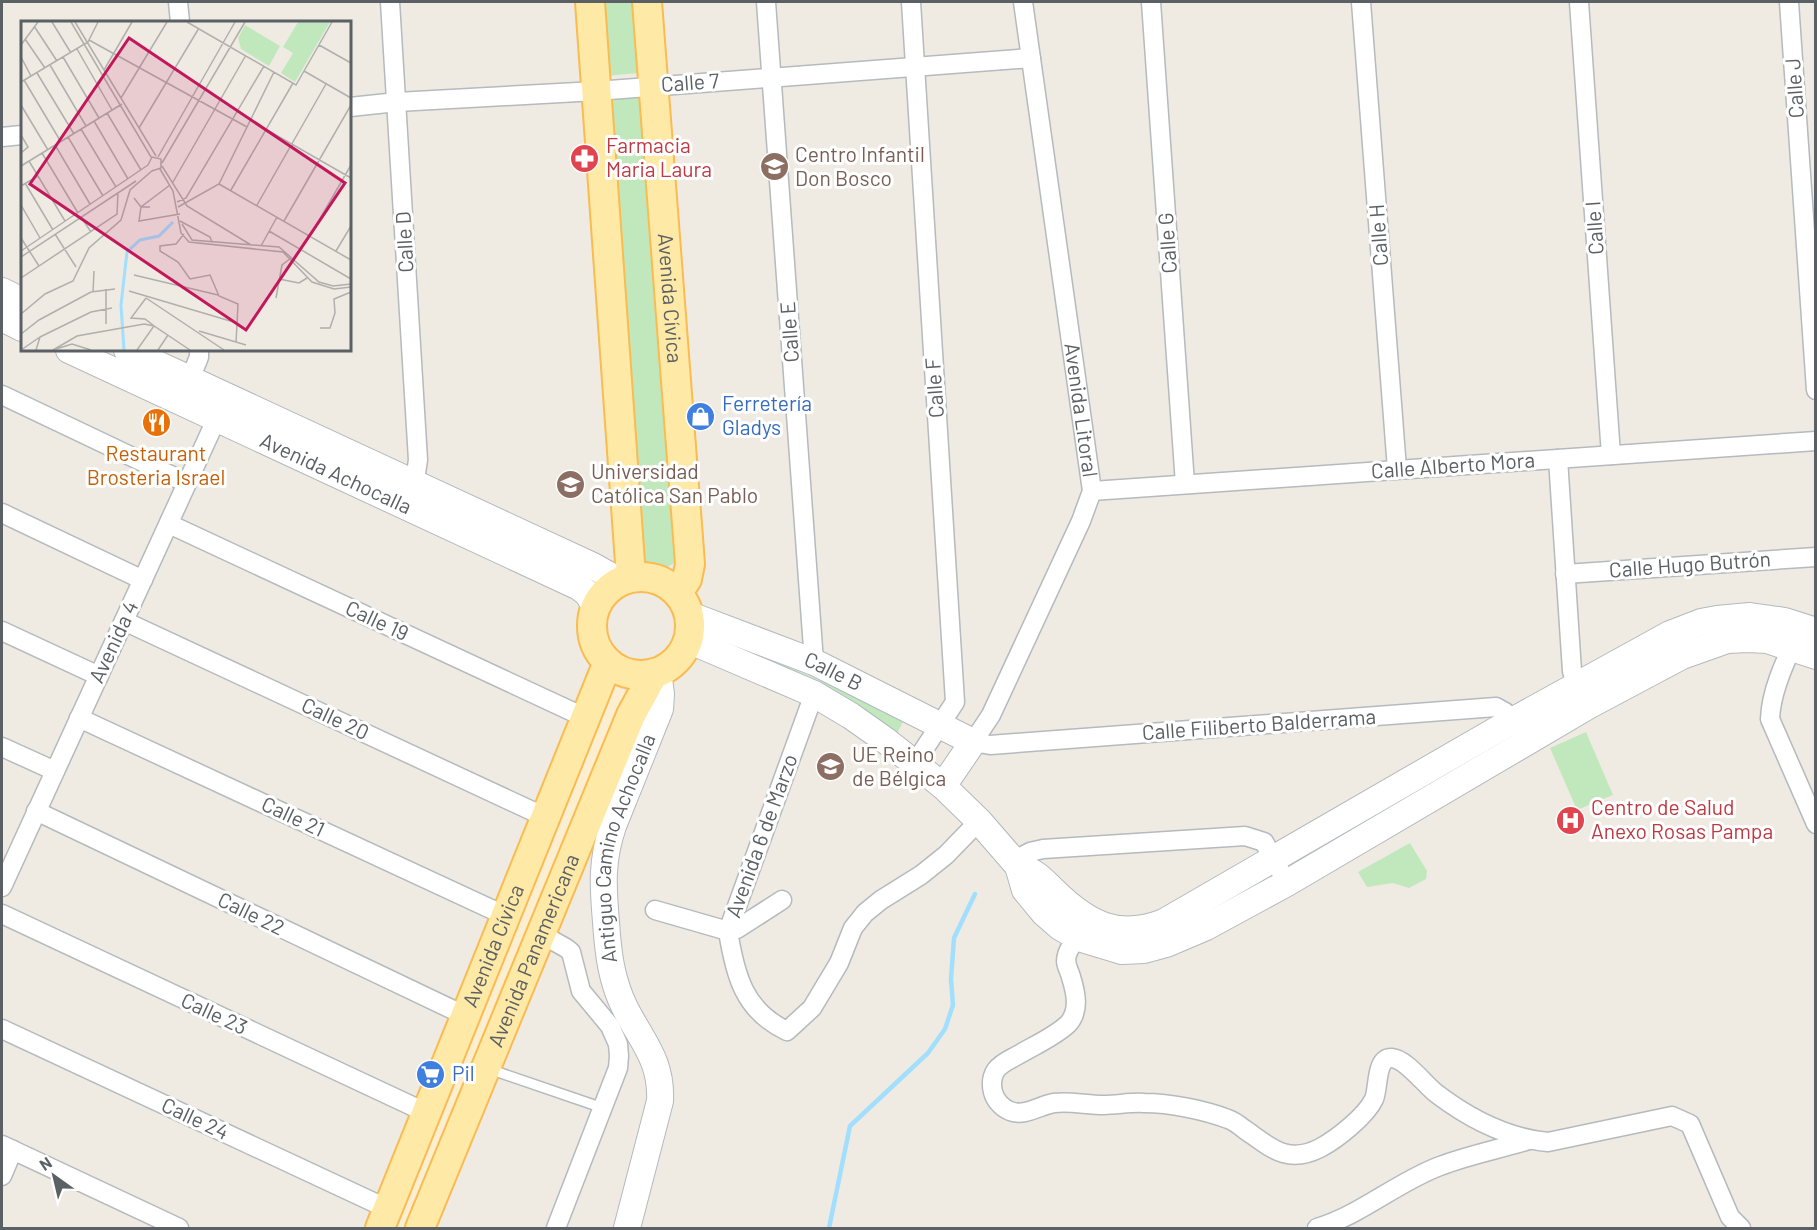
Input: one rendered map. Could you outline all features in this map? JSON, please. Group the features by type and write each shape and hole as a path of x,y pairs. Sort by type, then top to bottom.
{"main road":[{"path":"590,2 626,579"},
{"name":"Avenida Cívica","path":"647,2 690,564 687,579 686,616"},
{"path":"644,576 667,583 686,616 684,651 675,661 656,673 634,675 624,673 608,662 597,650 592,633 591,624 595,606 605,591 626,579 644,576"},
{"name":"Avenida Cívica","path":"384,1219 608,662"},
{"name":"Avenida Panamericana","path":"421,1228 631,715 656,673"}],"street":[{"path":"178,2 180,21"},
{"name":"Calle D","path":"390,2 418,460 412,482"},
{"name":"Calle E","path":"766,2 814,662"},
{"name":"Calle F","path":"911,2 955,702 915,763"},
{"name":"Avenida Litoral","path":"943,786 991,715 1081,521 1092,491 1024,2"},
{"name":"Calle G","path":"1151,2 1185,484"},
{"name":"Calle H","path":"1361,2 1397,469"},
{"name":"Calle I","path":"1580,2 1611,455"},
{"name":"Calle J","path":"1789,2 1815,390"},
{"name":"Calle 7","path":"351,107 1031,58"},
{"path":"2,137 21,135"},
{"path":"2,291 21,300"},
{"path":"2,318 21,328"},
{"name":"Avenida Achocalla","path":"72,351 412,482 626,579"},
{"name":"Avenida Achocalla","path":"129,351 190,379 222,407 579,587 587,593 595,606"},
{"path":"190,379 199,357 199,351"},
{"path":"2,395 187,483"},
{"name":"Avenida 4","path":"2,887 6,865 36,812 222,407"},
{"name":"Calle Alberto Mora","path":"1092,491 1815,441"},
{"path":"1558,459 1572,671 1582,696"},
{"path":"2,513 143,580"},
{"name":"Calle 19","path":"169,524 586,718"},
{"name":"Calle Hugo Butrón","path":"1565,574 1815,556"},
{"name":"Calle B","path":"686,616 814,662 973,742"},
{"name":"Calle B","path":"686,616 851,716 915,763 979,821 1016,864"},
{"name":"Calle 20","path":"124,621 545,818"},
{"path":"2,631 99,676"},
{"path":"1287,883 1274,859 1264,842 1245,836 1043,849 1030,852 1016,864 1025,890 1044,913 1060,927 1083,929 1105,926 1123,929 1154,926 1164,922 1274,859 1512,721 1727,640 1767,640 1803,635"},
{"path":"1803,635 1815,656"},
{"path":"1803,635 1783,665 1770,706 1770,719 1813,813"},
{"name":"Antiguo Camino Achocalla","path":"627,1228 660,1101 661,1084 658,1071 643,1038 625,1009 616,988 609,961 603,877 606,845 660,710 661,693 656,673"},
{"name":"Avenida 6 de Marzo","path":"814,694 728,931 736,972 759,1013 772,1024 787,1031 812,1008 839,963 853,928 865,913 946,855 979,821"},
{"path":"1083,929 1122,951 1144,950 1167,944 1206,927 1287,883 1527,743 1582,696"},
{"name":"Calle Filiberto Balderrama","path":"973,742 990,746 1496,706 1505,712 1527,743"},
{"name":"Calle 21","path":"80,718 506,916"},
{"path":"2,747 55,771"},
{"name":"Calle 22","path":"36,812 466,1016"},
{"path":"655,910 728,931 737,929 782,900"},
{"name":"Calle 23","path":"2,914 427,1113"},
{"path":"1083,929 1066,956 1066,965 1071,976 1076,1001 1075,1013 1069,1022 1053,1036 1004,1062 996,1069 992,1081 995,1098 1012,1112 1027,1112 1053,1103 1160,1104 1231,1120 1271,1148 1293,1156 1320,1148 1358,1119 1374,1099 1380,1066 1387,1059 1392,1058 1418,1075 1435,1093 1461,1111 1493,1129 1529,1140 1548,1142 1672,1116 1680,1119 1689,1124 1735,1228"},
{"path":"541,934 571,952 581,991 610,1026 618,1044 619,1056 618,1068 556,1228"},
{"name":"Calle 24","path":"2,1029 384,1219"},
{"path":"1317,1228 1332,1224 1398,1186 1440,1166 1529,1140"},
{"path":"2,1176 8,1148 179,1228"}],"lane":[{"path":"486,1068 603,1108"}],"green space":[{"path":"599,2 635,2 640,73 605,76"},
{"path":"643,94 674,563 666,568 647,566 639,555 607,98"},
{"path":"731,640 903,719 903,722 895,737 729,645"},
{"path":"1586,732 1613,795 1577,810 1550,748"},
{"path":"1410,843 1427,871 1426,879 1409,888 1393,883 1367,887 1358,872"}],"sand":[{"path":"615,687 629,693 410,1228 394,1228"}],"waterway":[{"path":"829,1228 850,1126 928,1053 945,1029 953,1005 951,979 954,938 975,894"}],"place":[{"name":"Farmacia Maria Laura","path":"585,158"},
{"name":"Centro Infantil Don Bosco","path":"774,167"},
{"name":"Ferretería Gladys","path":"701,416"},
{"name":"Restaurant Brosteria Israel","path":"156,423"},
{"name":"Universidad Católica San Pablo","path":"570,484"},
{"name":"UE Reino de Bélgica","path":"831,767"},
{"name":"Centro de Salud Anexo Rosas Pampa","path":"1570,820"},
{"name":"Pil","path":"431,1074"}]}
